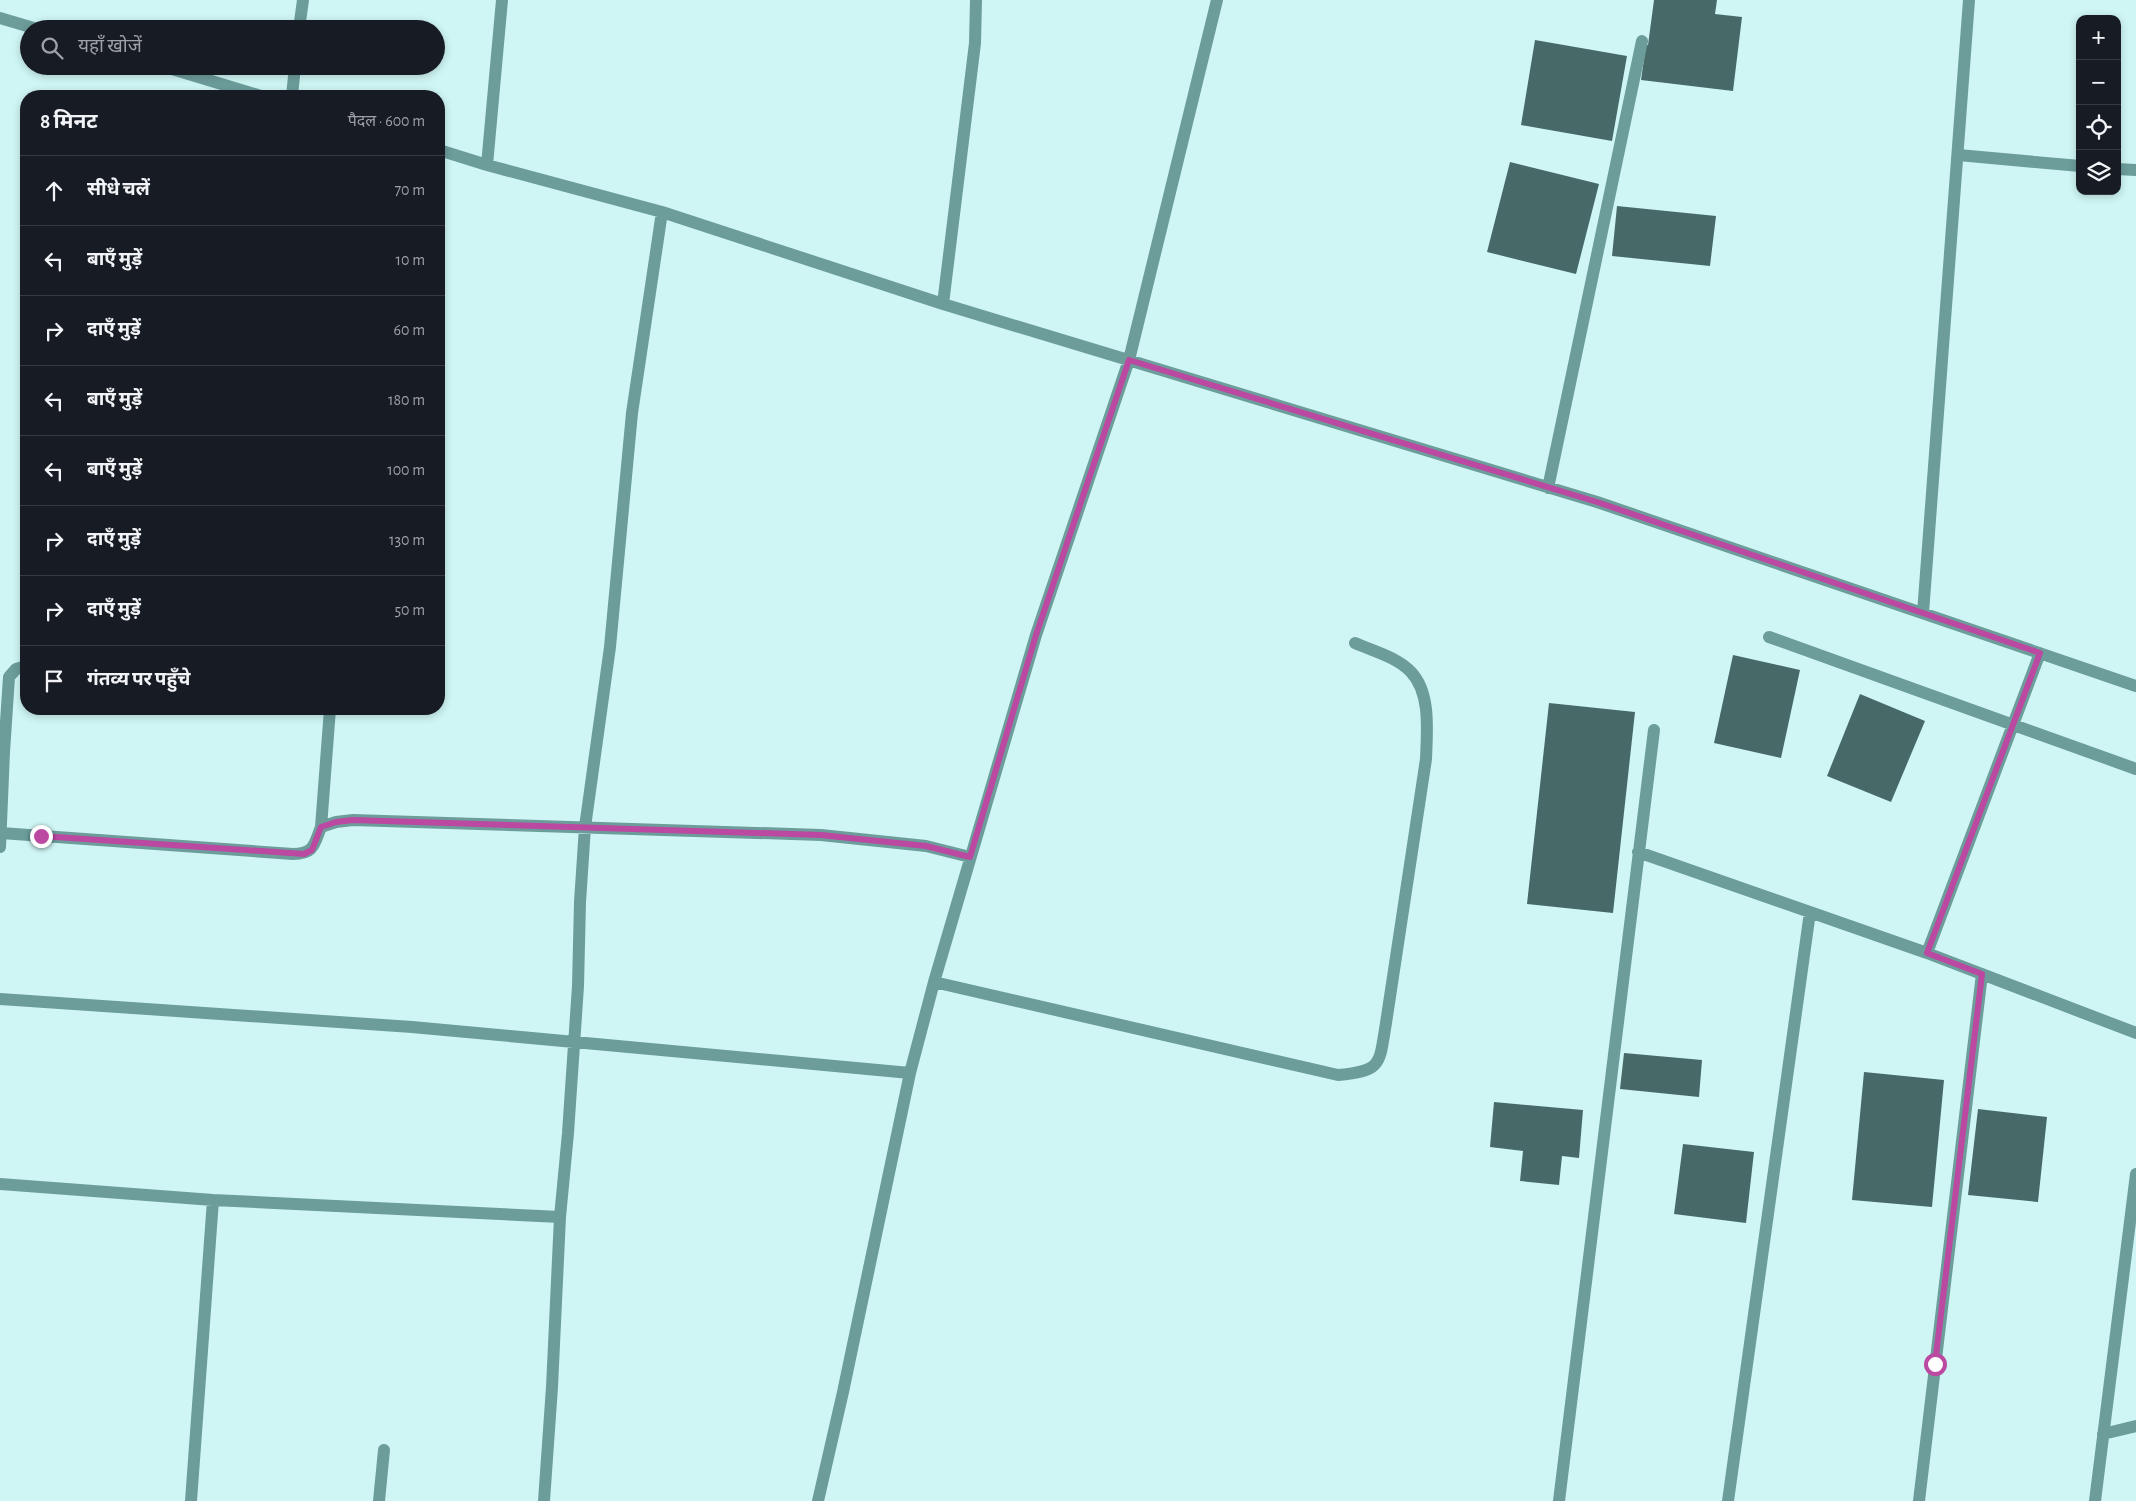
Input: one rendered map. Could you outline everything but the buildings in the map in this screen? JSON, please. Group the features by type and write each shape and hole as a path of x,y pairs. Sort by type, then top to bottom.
{"street":[{"path":"301,20 303,0"},
{"path":"487,165 502,0"},
{"path":"942,304 975,43 976,0"},
{"path":"818,1501 845,1383 910,1073 934,982 1036,635 1129,360 1217,0"},
{"path":"1923,614 1969,0"},
{"path":"0,18 20,24"},
{"path":"1548,488 1642,41"},
{"path":"191,75 240,90"},
{"path":"293,90 294,75"},
{"path":"445,152 662,212 942,304 1597,502 2136,686"},
{"path":"1958,155 2076,166"},
{"path":"2121,169 2136,170"},
{"path":"544,1501 552,1387 560,1217 578,986 580,902 585,827 610,647 632,413 662,212"},
{"path":"1769,637 2136,769"},
{"path":"934,982 1338,1075 1362,1073 1374,1067 1380,1056 1386,1023 1426,759 1427,732 1425,703 1420,687 1411,672 1397,662 1355,643"},
{"path":"1927,953 2040,653"},
{"path":"0,847 2,751 9,677 16,669 20,668"},
{"path":"1,833 304,854 312,850 321,827 330,715"},
{"path":"1559,1501 1654,730"},
{"path":"321,827 336,822 353,820 821,835 926,846 970,857"},
{"path":"1638,852 1927,953 2136,1033"},
{"path":"1728,1501 1810,912"},
{"path":"1919,1501 1982,974"},
{"path":"0,999 232,1013 573,1040 910,1073"},
{"path":"2095,1501 2136,1174"},
{"path":"0,1184 213,1200 560,1217"},
{"path":"191,1501 213,1200"},
{"path":"2103,1434 2136,1426"},
{"path":"379,1501 384,1450"}],"route":[{"path":"41,836 304,854 312,850 321,827 336,822 353,820 821,835 926,846 970,857 1036,635 1129,360 1597,502 2040,653 1927,953 1982,974 1935,1364"}]}
